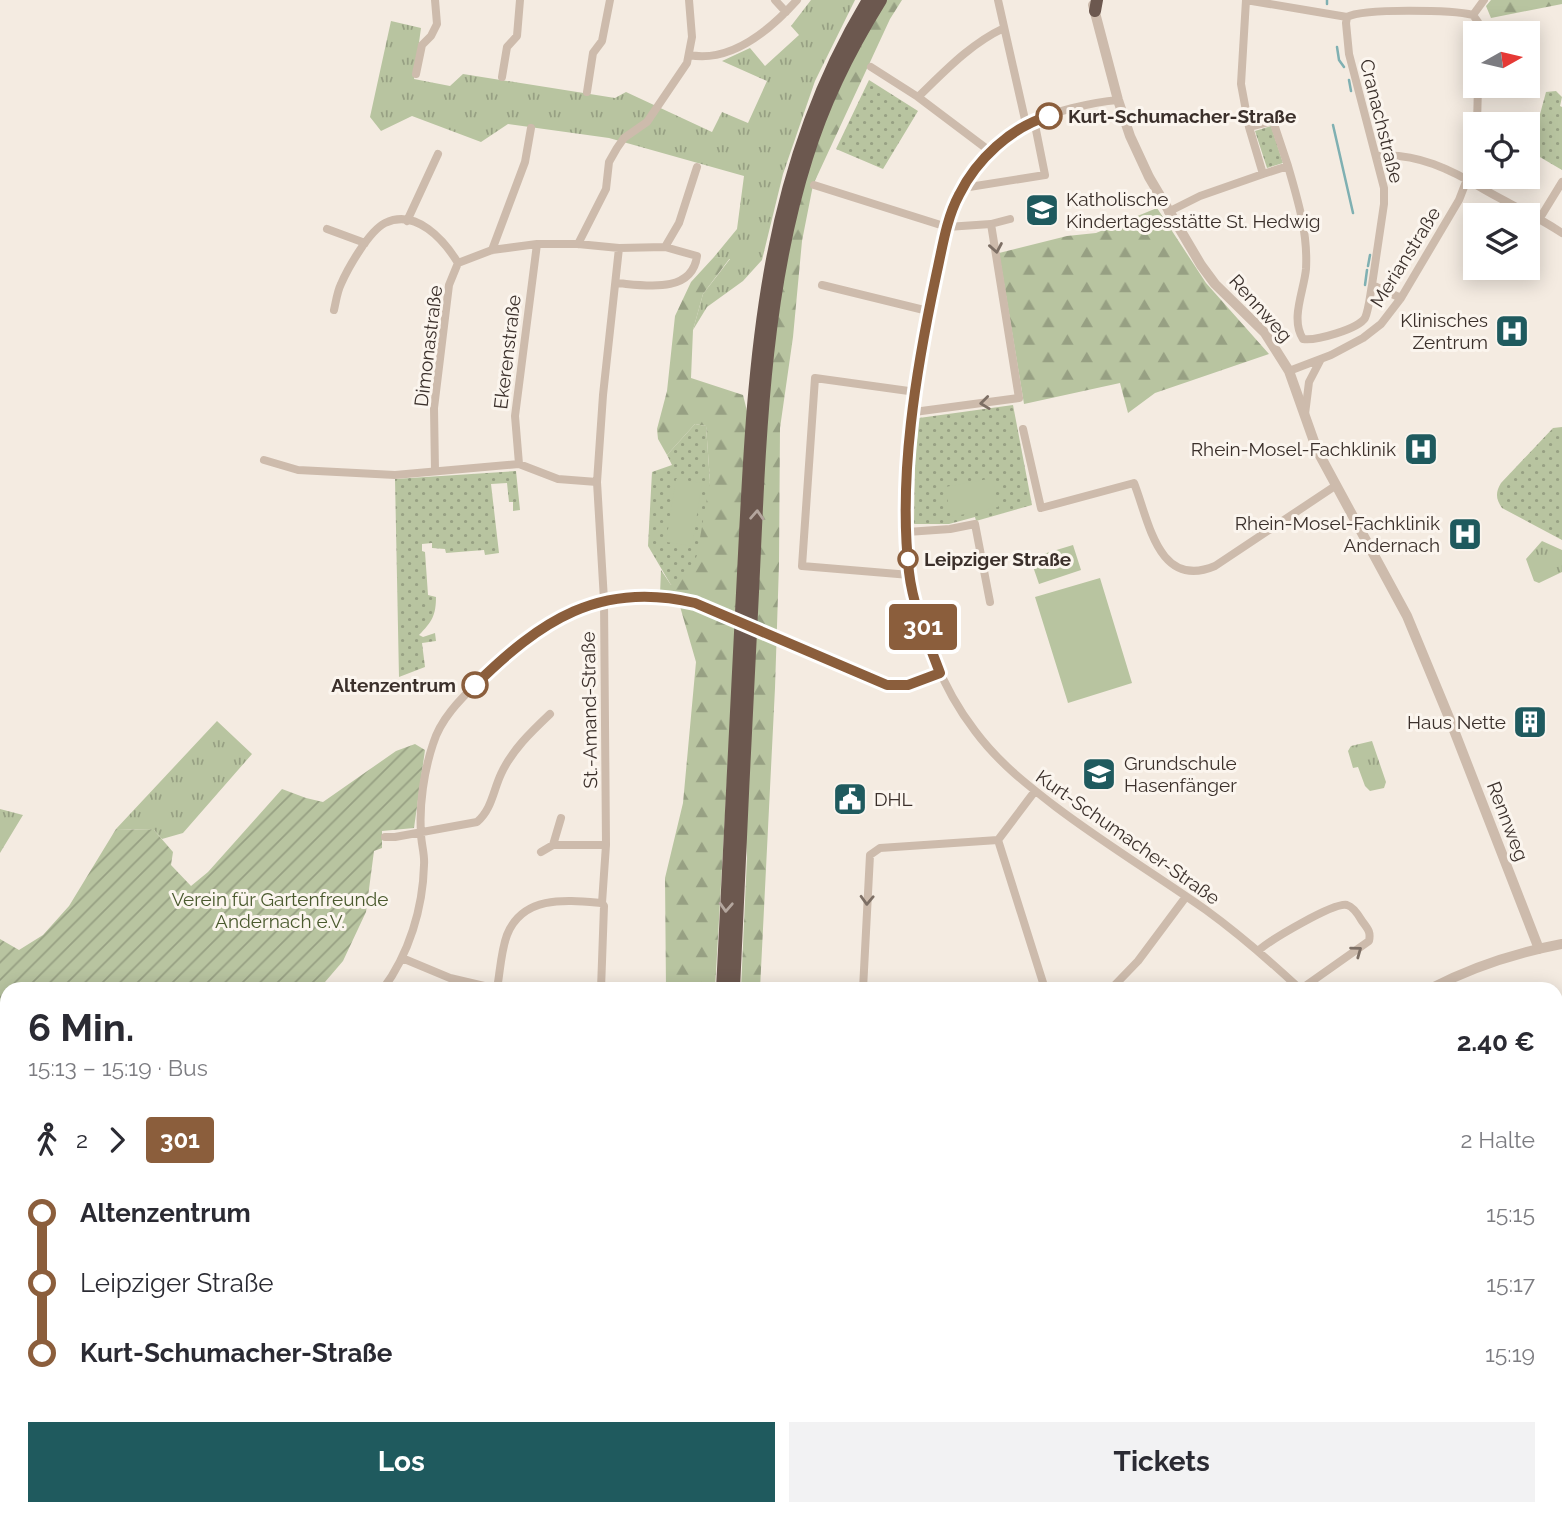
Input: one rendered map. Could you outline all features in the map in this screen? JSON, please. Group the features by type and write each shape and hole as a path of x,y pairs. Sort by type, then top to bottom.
{"highway":[{"path":"722,982 748,462 768,279 781,209 804,134 827,75 868,0"},
{"path":"734,982 760,463 772,325 786,238 807,157 837,80 859,35 881,0"}],"street":[{"path":"416,75 422,45 431,36 437,23 435,0"},
{"path":"502,77 507,47 517,36 520,0"},
{"path":"587,92 593,53 602,41 610,0"},
{"path":"578,244 606,189 609,162 624,138 642,126 662,102 690,55 692,37 688,0"},
{"path":"775,0 786,12"},
{"path":"690,55 704,58 735,49 752,40 797,0"},
{"path":"962,188 1045,175 998,0"},
{"path":"1263,174 1249,127 1241,84 1246,0 1347,17 1357,13 1394,12 1473,15"},
{"path":"1473,15 1484,0"},
{"name":"Rennweg","path":"1095,4 1118,100 1130,136 1168,212 1211,279 1265,333 1289,371 1317,450 1406,616 1450,720 1539,949"},
{"path":"1473,15 1477,21"},
{"name":"Cranachstraße","path":"1288,166 1304,221 1307,246 1298,331 1304,339 1312,341 1359,325 1365,317 1384,204 1384,188 1377,156 1349,54 1347,17"},
{"path":"918,97 978,43 1004,28"},
{"path":"871,66 918,97 991,152"},
{"name":"Kurt-Schumacher-Straße","path":"1118,100 1099,101 1030,122 991,152 962,188 947,227 928,311 916,392 908,462 906,532 910,576 917,611 940,673 975,732 994,755 1035,791 1110,847 1204,909 1293,982"},
{"path":"1168,212 1200,196 1288,166 1273,121 1249,127"},
{"path":"492,250 525,162 531,128"},
{"path":"407,221 438,154"},
{"path":"1377,156 1409,156 1463,176"},
{"path":"665,247 679,223 697,167"},
{"path":"1562,182 1540,218 1562,233"},
{"path":"814,185 947,227 991,224 1010,219"},
{"name":"Merianstraße","path":"1289,371 1363,338 1381,324 1401,299 1464,189"},
{"path":"1484,189 1511,203"},
{"path":"334,310 340,285 365,243 384,224 397,220 407,221 429,229 447,246 458,264"},
{"path":"914,412 1019,398 991,224"},
{"path":"327,229 365,243"},
{"name":"Dimonastraße","path":"435,471 434,408 449,285 458,264 492,250 537,244 665,247 697,256 691,272 674,284 660,286 615,282"},
{"name":"Ekerenstraße","path":"519,464 515,416 537,244"},
{"name":"St.-Amand-Straße","path":"601,982 606,845 604,600 597,482 603,395 619,248"},
{"path":"822,285 928,311"},
{"path":"1372,285 1401,299"},
{"path":"1305,414 1310,383 1321,359"},
{"path":"910,576 802,566 815,378 916,392"},
{"path":"1023,429 1041,509 1134,483 1158,548 1170,564 1185,571 1202,571 1215,566 1335,486"},
{"path":"264,460 298,470 395,475 519,464 558,479 597,482"},
{"path":"906,532 975,524 990,602"},
{"path":"387,982 402,958 420,905 425,862 421,832 426,771 433,743 443,721 496,664 540,628 578,609 604,600 680,599 887,685 908,685 940,673"},
{"path":"385,837 477,822 487,813 502,773 524,738 550,714"},
{"path":"863,982 870,855 880,848 998,840 1035,791"},
{"path":"553,845 561,818"},
{"path":"998,840 1043,982"},
{"path":"541,852 553,845 606,845"},
{"path":"1118,982 1138,961 1185,898"},
{"path":"498,982 507,936 518,916 538,904 570,900 602,904"},
{"path":"1258,951 1270,940 1334,908 1346,905 1353,909 1369,931 1368,941 1365,946 1311,982"},
{"path":"1443,982 1504,957 1562,944"},
{"path":"402,958 450,978 467,982"}],"green space":[{"path":"811,0 855,0 815,81 783,174 762,260 743,281 707,307 693,330 703,294 730,259 714,257 737,229 744,176 609,138 508,124 481,142 412,116 381,131 370,117 391,21 421,28 414,79 450,86 463,74 615,98 626,92 712,132 722,112 748,123 767,81 722,61 750,48 765,66 799,35 791,26"},
{"path":"885,0 902,0 890,19 813,185 802,241 793,337 780,428 775,688 760,982 741,982 747,857 745,825 761,518 774,336 789,246 812,158 827,117"},
{"path":"1491,0 1562,0 1562,4 1491,18 1486,6"},
{"path":"869,80 918,111 883,169 836,149"},
{"path":"1556,91 1562,97 1562,170 1540,157 1540,114 1546,92"},
{"path":"1271,126 1283,163 1267,168 1255,131"},
{"path":"1157,208 1206,283 1269,354 1155,393 1128,413 1120,383 1024,404 999,253 1067,236 1096,233"},
{"path":"714,257 730,258 703,294 693,330 691,378 743,395 748,415 715,982 666,982 665,878 683,803 696,662 677,596 660,594 661,570 671,585 710,481 706,426 695,424 667,455 658,439 657,429 667,391 675,316 691,282"},
{"path":"1013,405 1032,505 976,521 975,517 949,524 914,524 919,418"},
{"path":"695,424 706,426 710,481 697,555 691,571 671,585 648,546 652,472 672,465 667,455"},
{"path":"1562,427 1562,540 1502,508 1497,496 1501,483 1553,428"},
{"path":"516,471 520,510 513,511 507,483 491,484 499,553 485,555 484,550 446,553 445,549 432,548 432,543 422,544 428,595 436,597 436,603 432,618 419,635 423,637 435,633 436,641 422,643 425,667 399,677 395,479"},
{"path":"993,478 998,507 951,517 945,487"},
{"path":"676,479 702,483 692,546 666,542"},
{"path":"1542,541 1562,550 1562,572 1539,583 1534,581 1526,559"},
{"path":"1073,545 1081,570 1039,584 1030,558"},
{"path":"1100,578 1132,683 1068,703 1035,597"},
{"path":"217,721 252,754 183,833 162,839 154,830 116,829"},
{"path":"1372,741 1386,782 1384,788 1370,791 1365,786 1358,767 1353,768 1348,751 1351,746"},
{"name":"Verein für Gartenfreunde Andernach e.V.","path":"415,744 425,750 414,828 382,831 382,848 374,851 366,912 343,961 325,982 0,982 0,939 19,950 43,935 69,906 116,829 154,830 173,852 171,865 191,886 208,872 282,789 323,802 396,751"},
{"path":"0,809 23,815 0,853"}],"waterway":[{"path":"1337,47 1339,60 1344,67"},
{"path":"1349,80 1351,91"},
{"path":"1333,125 1353,213"},
{"path":"1368,266 1370,255"},
{"path":"1365,285 1367,270"}],"bus line":[{"name":"301","path":"475,685 506,655 540,628 578,609 604,600 639,598 680,599 695,603 887,685 908,685 940,673 917,611 910,576 906,523 908,462 928,311 947,227 957,197 969,177 991,152 1026,124 1049,116"}],"place":[{"name":"Kurt-Schumacher-Straße","path":"1049,116"},
{"name":"Katholische Kindertagesstätte St. Hedwig","path":"1042,210"},
{"name":"Klinisches Zentrum","path":"1512,331"},
{"name":"Rhein-Mosel-Fachklinik","path":"1421,449"},
{"name":"Rhein-Mosel-Fachklinik Andernach","path":"1465,534"},
{"name":"Leipziger Straße","path":"908,559"},
{"name":"Altenzentrum","path":"475,685"},
{"name":"Haus Nette","path":"1530,722"},
{"name":"Grundschule Hasenfänger","path":"1099,774"},
{"name":"DHL","path":"850,799"}]}
